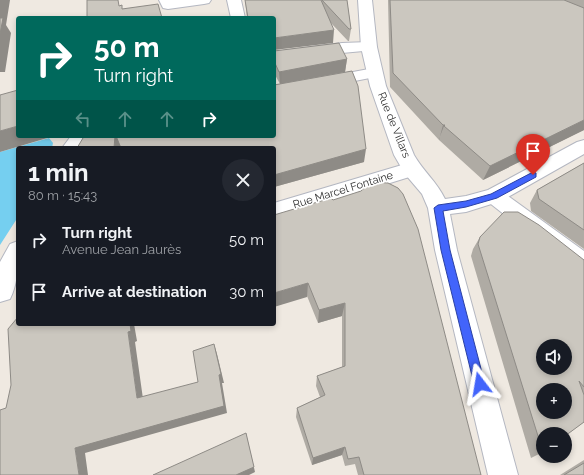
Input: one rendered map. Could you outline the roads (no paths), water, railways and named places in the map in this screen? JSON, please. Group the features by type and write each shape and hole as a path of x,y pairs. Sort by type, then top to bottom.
{"street":[{"path":"166,0 168,5 204,0"},
{"path":"234,0 238,16"},
{"name":"Rue de Villars","path":"365,0 369,47 374,73 404,155 412,169 431,191 438,208 446,250 503,475"},
{"path":"276,57 342,48 369,47"},
{"path":"276,92 374,73"},
{"path":"73,146 79,138"},
{"path":"438,208 466,204 494,196 584,146"},
{"name":"Rue Marcel Fontaine","path":"276,210 412,169"},
{"path":"494,196 584,264"},
{"path":"7,291 7,271 16,254"}],"water":[{"path":"49,138 53,143 52,146 21,146"},
{"path":"16,147 16,220 0,245 0,152"}]}
